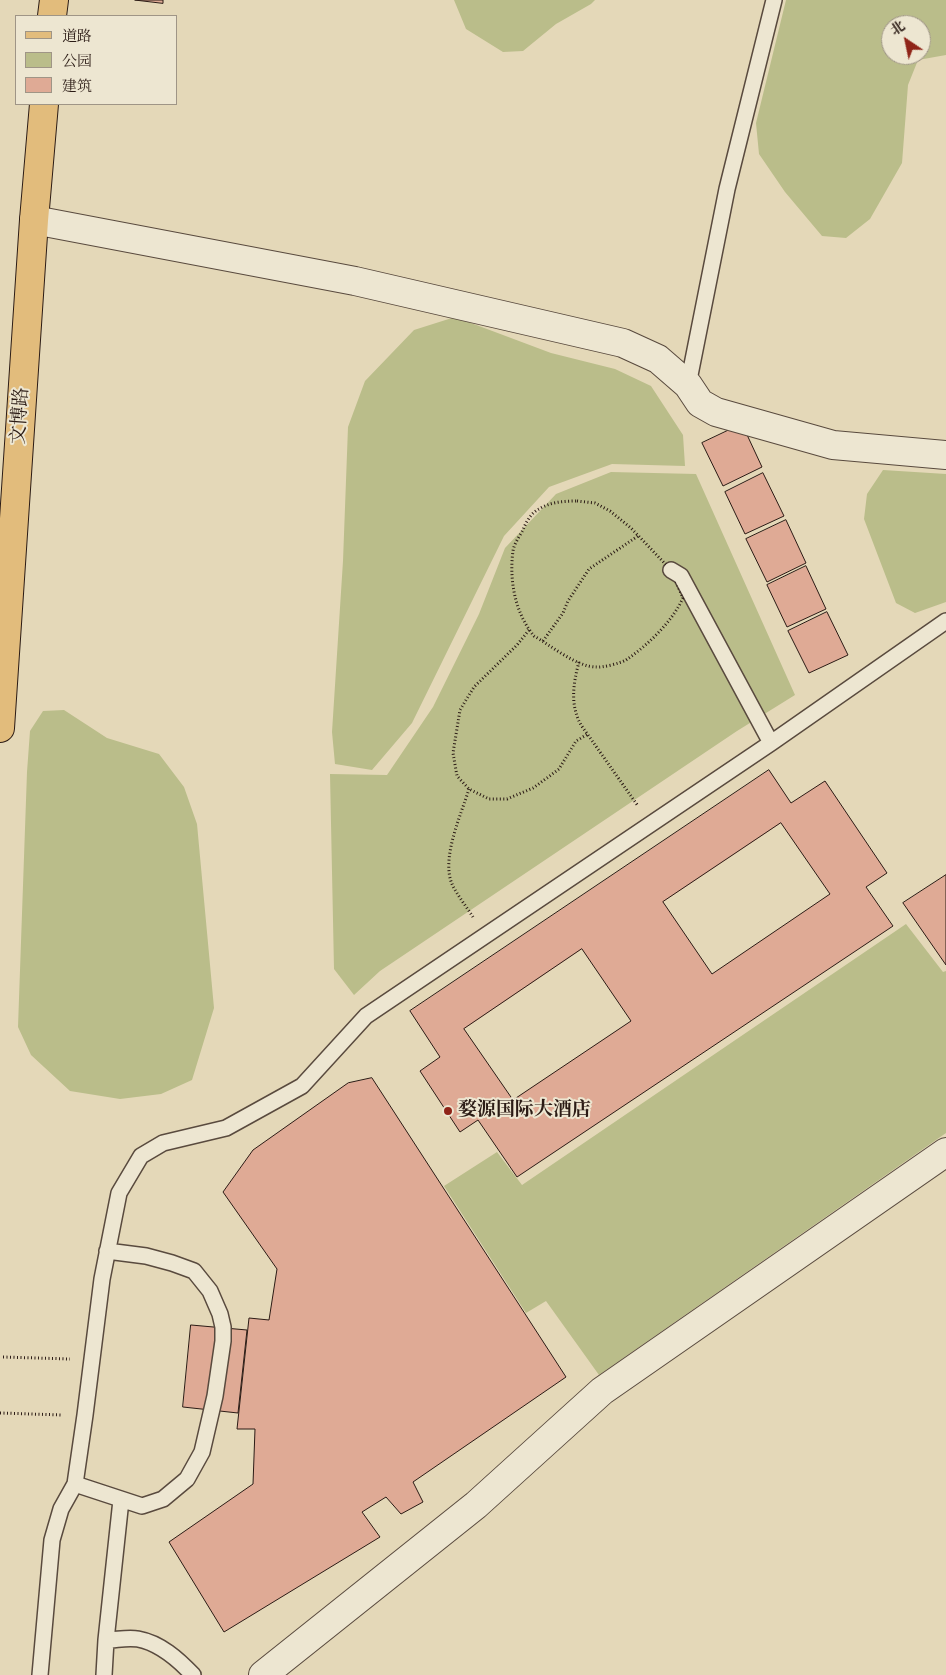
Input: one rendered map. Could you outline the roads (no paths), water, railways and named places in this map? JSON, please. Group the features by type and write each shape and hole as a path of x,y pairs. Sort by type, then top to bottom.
{"main road":[{"path":"52,15 54,0"},
{"name":"文博路","path":"0,728 34,220 44,105"}],"street":[{"path":"34,220 355,281 622,342 658,359 688,385 700,403 716,412 833,445 946,455"},
{"path":"263,1675 476,1505 602,1391 946,1152"}],"lane":[{"path":"688,385 726,189 774,0"},
{"path":"671,570 680,576 771,743"},
{"path":"40,1675 52,1540 61,1509 75,1484 107,1251 119,1193 140,1156 164,1143 226,1128 302,1086 366,1016 771,743 946,621"},
{"path":"75,1484 142,1506 163,1499 187,1479 202,1452 215,1396 223,1341 223,1327 220,1314 210,1291 194,1271 146,1256 107,1251"},
{"path":"104,1675 121,1500"},
{"path":"106,1640 137,1639 159,1646 193,1675"}],"place":[{"name":"婺源国际大酒店","path":"448,1111"}]}
